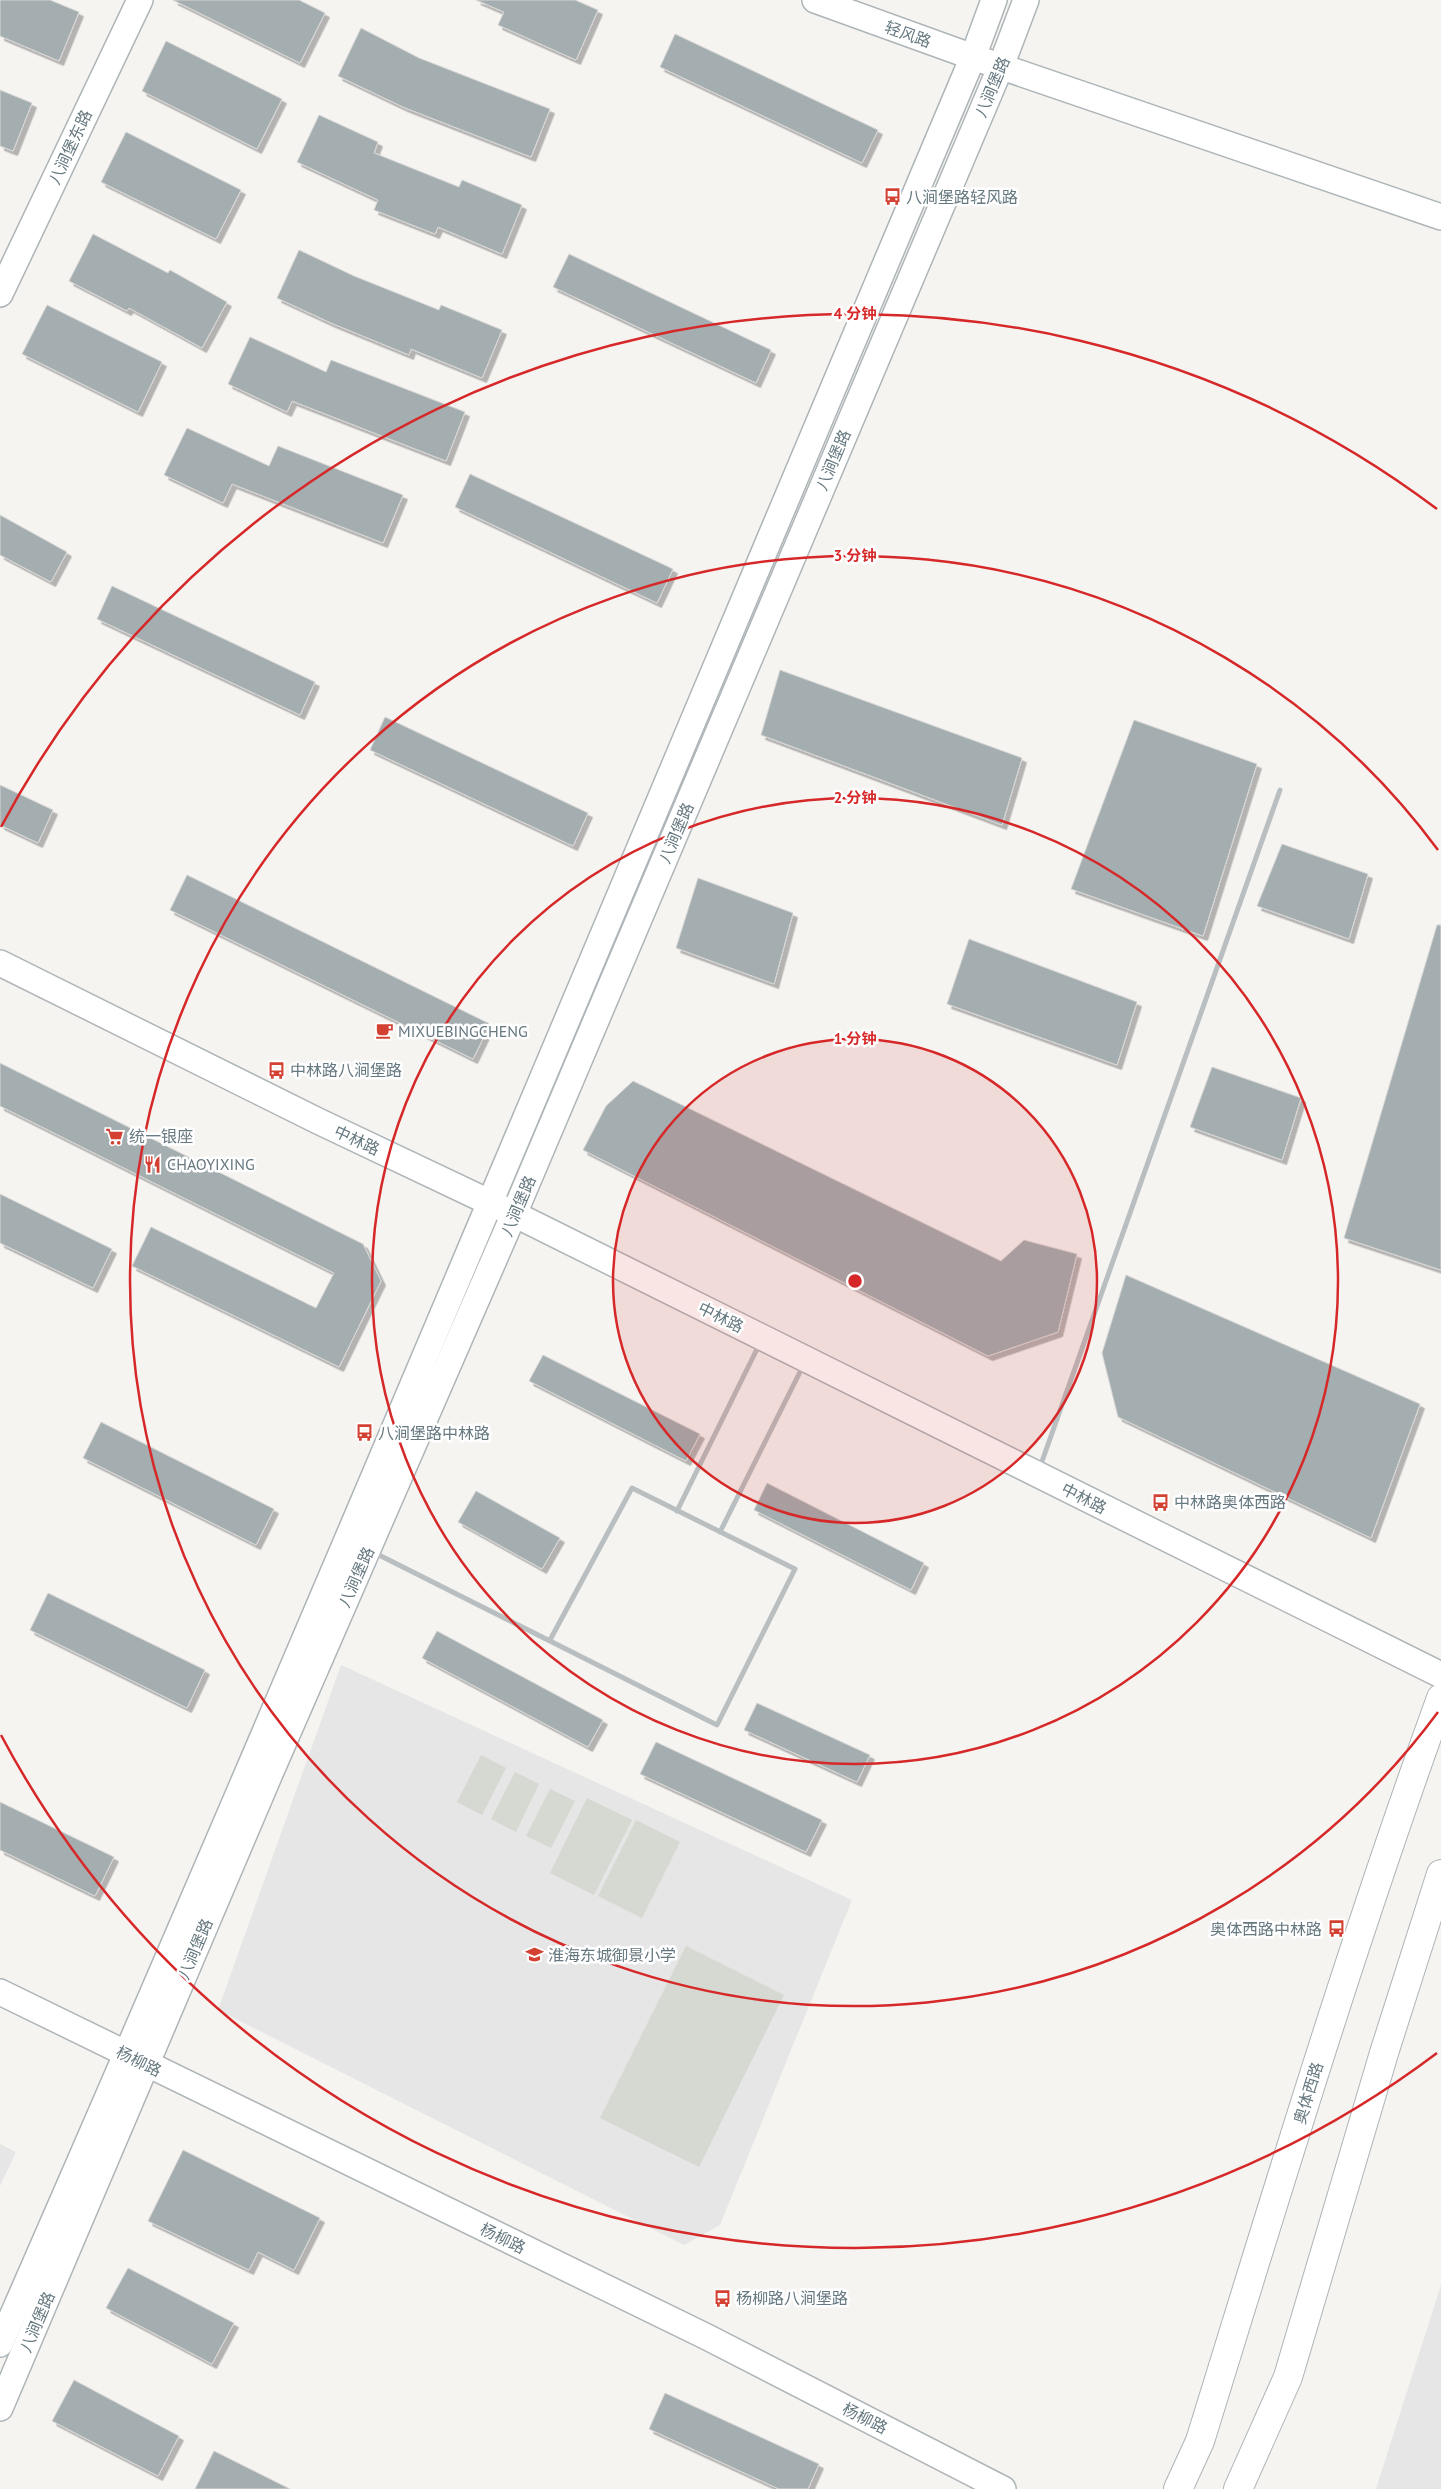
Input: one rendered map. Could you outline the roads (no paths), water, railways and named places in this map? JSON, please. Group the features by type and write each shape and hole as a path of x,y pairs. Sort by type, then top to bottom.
{"main road":[{"name":"奥体西路","path":"1178,2489 1200,2441 1319,2058 1404,1801 1441,1698"},
{"path":"1238,2489 1288,2377 1384,2053 1441,1874"}],"street":[{"name":"八涧堡东路","path":"0,294 140,0"},
{"name":"轻风路","path":"815,0 973,57 1441,217"},
{"name":"八涧堡路","path":"0,2408 136,2060 488,1202 973,57 994,0"},
{"name":"八涧堡路","path":"0,2344 136,2060 368,1550 514,1214 1001,66 1026,0"},
{"path":"1038,1475 1280,790"},
{"name":"中林路","path":"0,963 318,1121 514,1214 1441,1675"},
{"path":"678,1511 763,1338"},
{"path":"720,1532 806,1359"},
{"path":"368,1550 717,1725 796,1569 632,1488 550,1640"},
{"name":"杨柳路","path":"0,1992 136,2060 708,2337 1003,2489"}],"place":[{"name":"八涧堡路轻风路","path":"892,197"},
{"name":"MIXUEBINGCHENG","path":"384,1031"},
{"name":"中林路八涧堡路","path":"276,1070"},
{"name":"统一银座","path":"115,1136"},
{"name":"CHAOYIXING","path":"153,1164"},
{"name":"八涧堡路中林路","path":"364,1433"},
{"name":"中林路奥体西路","path":"1160,1502"},
{"name":"奥体西路中林路","path":"1336,1929"},
{"name":"淮海东城御景小学","path":"534,1955"},
{"name":"杨柳路八涧堡路","path":"722,2298"}]}
